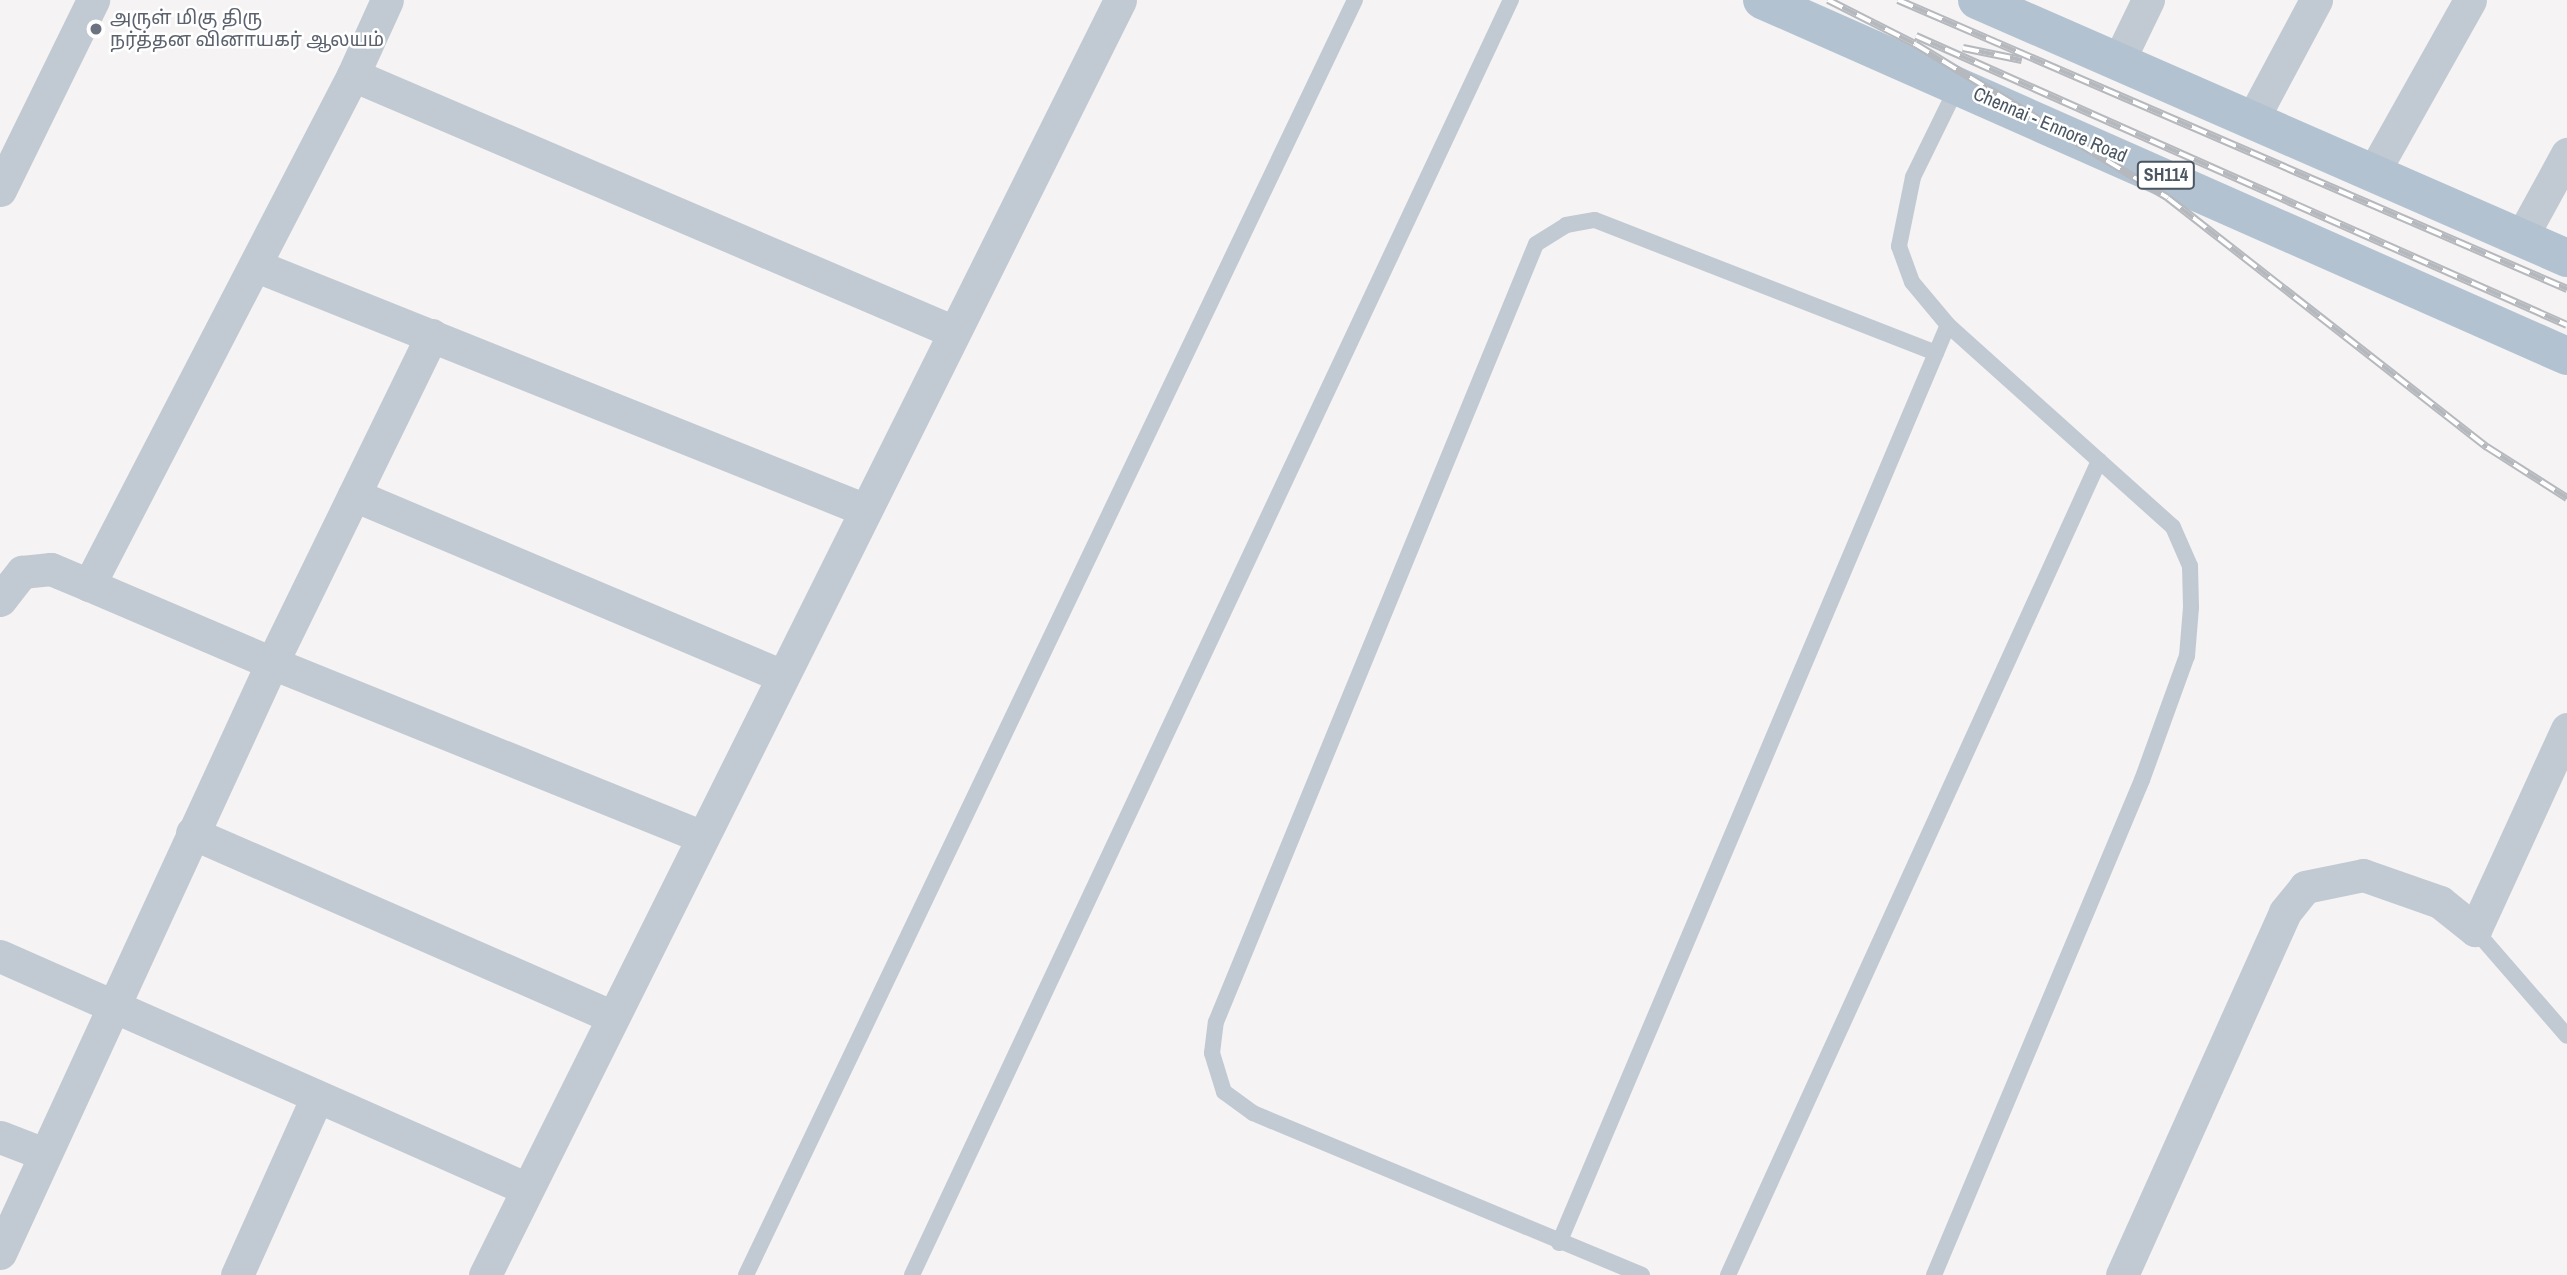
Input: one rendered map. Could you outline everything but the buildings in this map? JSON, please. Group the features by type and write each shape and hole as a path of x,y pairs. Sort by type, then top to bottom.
{"main road":[{"name":"Chennai - Ennore Road","path":"1762,0 2567,356"},
{"path":"2002,5 2118,62 2567,258"}],"street":[{"path":"0,190 93,0"},
{"path":"89,585 259,267 387,0"},
{"path":"485,1275 610,1016 1120,0"},
{"path":"2118,62 2148,0"},
{"path":"2252,120 2316,0"},
{"path":"2373,173 2470,0"},
{"path":"353,75 952,331"},
{"path":"2521,238 2567,154"},
{"path":"259,267 863,509"},
{"path":"0,1253 112,1002 272,663 432,335"},
{"path":"354,495 780,675"},
{"path":"0,600 22,572 51,569 272,663 700,836"},
{"path":"2122,1275 2285,912 2305,887 2363,875 2440,902 2475,930 2567,729"},
{"path":"192,833 610,1016"},
{"path":"0,956 112,1002 316,1100 525,1188"},
{"path":"237,1275 316,1100"},
{"path":"0,1137 44,1154"}],"lane":[{"path":"746,1275 1355,0"},
{"path":"912,1275 1511,0"},
{"path":"1934,1275 2188,656 2190,566 2173,527 1948,325 1912,282 1899,246 1913,177 1958,85"},
{"path":"1642,1275 1559,1243 1253,1113 1224,1092 1212,1053 1216,1022 1536,244 1566,225 1595,220 1936,352"},
{"path":"1559,1243 1948,325"},
{"path":"1728,1275 2099,461"},
{"path":"2475,930 2567,1036"}],"railway":[{"path":"1828,0 1915,44 2168,198 2487,447 2567,498"},
{"path":"1898,0 2567,289"},
{"path":"1916,36 2567,325"},
{"path":"1963,48 2022,60"}],"place":[{"name":"அருள் மிகு திரு நர்த்தன வினாயகர் ஆலயம்","path":"96,29"}]}
